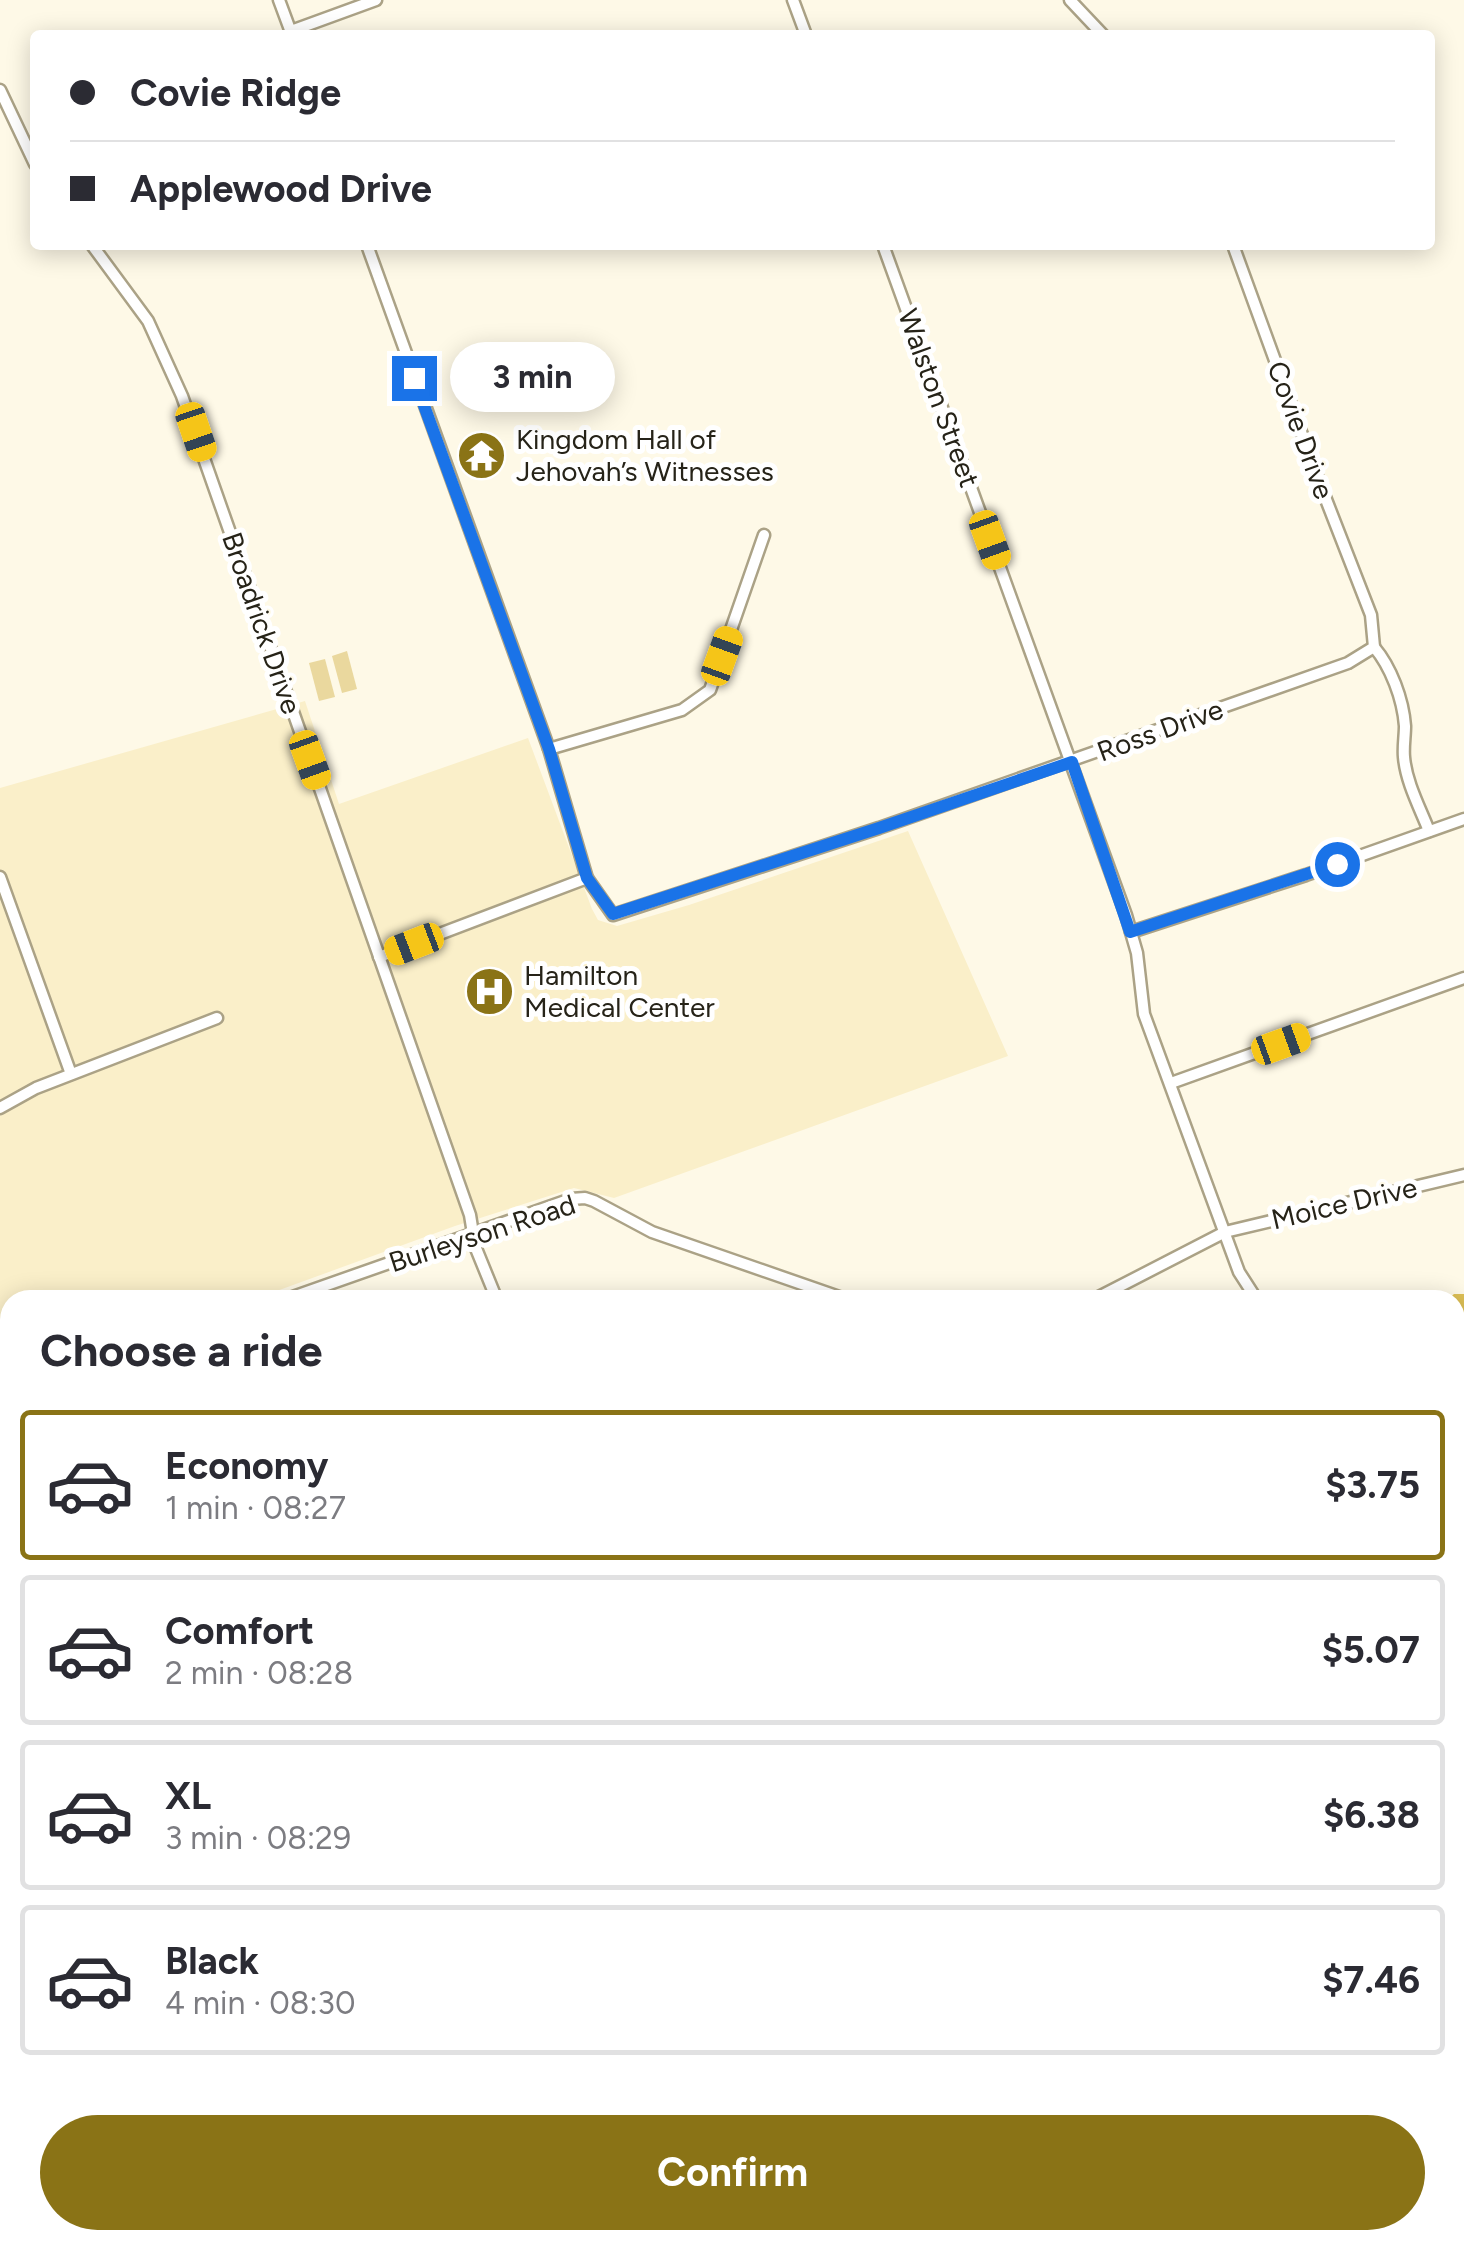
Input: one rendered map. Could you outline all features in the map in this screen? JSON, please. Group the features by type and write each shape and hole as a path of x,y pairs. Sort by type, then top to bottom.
{"street":[{"path":"279,0 291,30"},
{"path":"300,30 376,0"},
{"path":"794,0 804,30"},
{"path":"1070,0 1098,30"},
{"path":"0,90 30,153"},
{"name":"Broadrick Drive","path":"96,250 148,321 179,389 470,1215 475,1246 492,1290"},
{"path":"368,250 549,749 587,878 380,957"},
{"name":"Walston Street","path":"885,250 1130,932 1137,954 1144,1014 1239,1272 1250,1290"},
{"name":"Covie Drive","path":"1235,250 1371,615 1374,647"},
{"path":"549,749 682,710 710,690 764,535"},
{"path":"1374,647 1394,682 1405,720 1404,756 1412,790 1429,831"},
{"name":"Ross Drive","path":"587,878 613,914 1072,762 1348,664 1374,647"},
{"path":"1130,932 1464,819"},
{"path":"0,877 71,1074"},
{"path":"1171,1083 1464,978"},
{"path":"0,1108 36,1088 217,1018"},
{"name":"Moice Drive","path":"1224,1232 1464,1175"},
{"name":"Burleyson Road","path":"313,1290 584,1198 652,1232 819,1290"},
{"path":"1112,1290 1224,1232"},
{"path":"0,2198 0,2225"}],"shaded area":[{"path":"347,651 357,689 342,693 332,656"},
{"path":"325,659 335,697 319,701 309,663"},
{"name":"Hamilton Medical Center","path":"305,701 339,804 528,738 592,909 598,920 617,926 908,831 1008,1056 614,1198 574,1188 455,1226 279,1290 0,1290 0,788"}],"place":[{"name":"Kingdom Hall of Jehovah’s Witnesses","path":"481,455"},
{"name":"Hamilton Medical Center","path":"489,991"}],"route":[{"path":"414,378 549,749 587,878 613,914 1072,762 1130,932 1337,864"}]}
